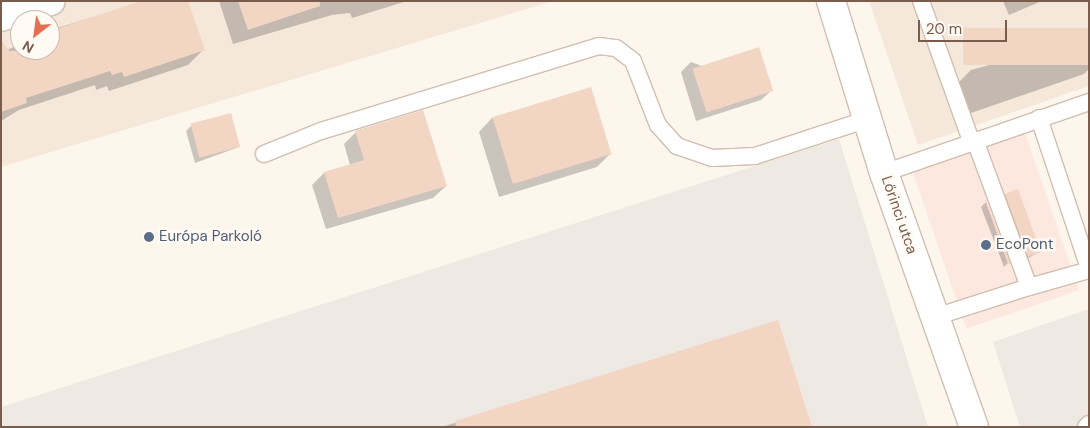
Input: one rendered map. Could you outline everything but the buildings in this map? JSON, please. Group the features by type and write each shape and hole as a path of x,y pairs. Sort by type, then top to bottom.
{"street":[{"path":"1,17 51,1"},
{"name":"Lőrinci utca","path":"831,1 884,172 974,427"}],"lane":[{"path":"921,1 1030,287"},
{"path":"932,1 934,38"},
{"path":"264,154 321,130 599,46 616,48 633,61 658,125 677,146 712,158 755,156 868,119"},
{"path":"884,172 1089,102"},
{"path":"935,317 1089,269 1039,118"}],"shaded area":[{"path":"1,1 553,1 1,167"},
{"path":"869,1 1089,1 1089,86 918,145"},
{"path":"1025,133 1079,290 967,329 912,172"},
{"path":"839,139 928,427 1,427 1,407"},
{"path":"1089,309 1089,427 1020,427 993,342"}],"place":[{"name":"Európa Parkoló","path":"149,237"},
{"name":"EcoPont","path":"986,245"}]}
